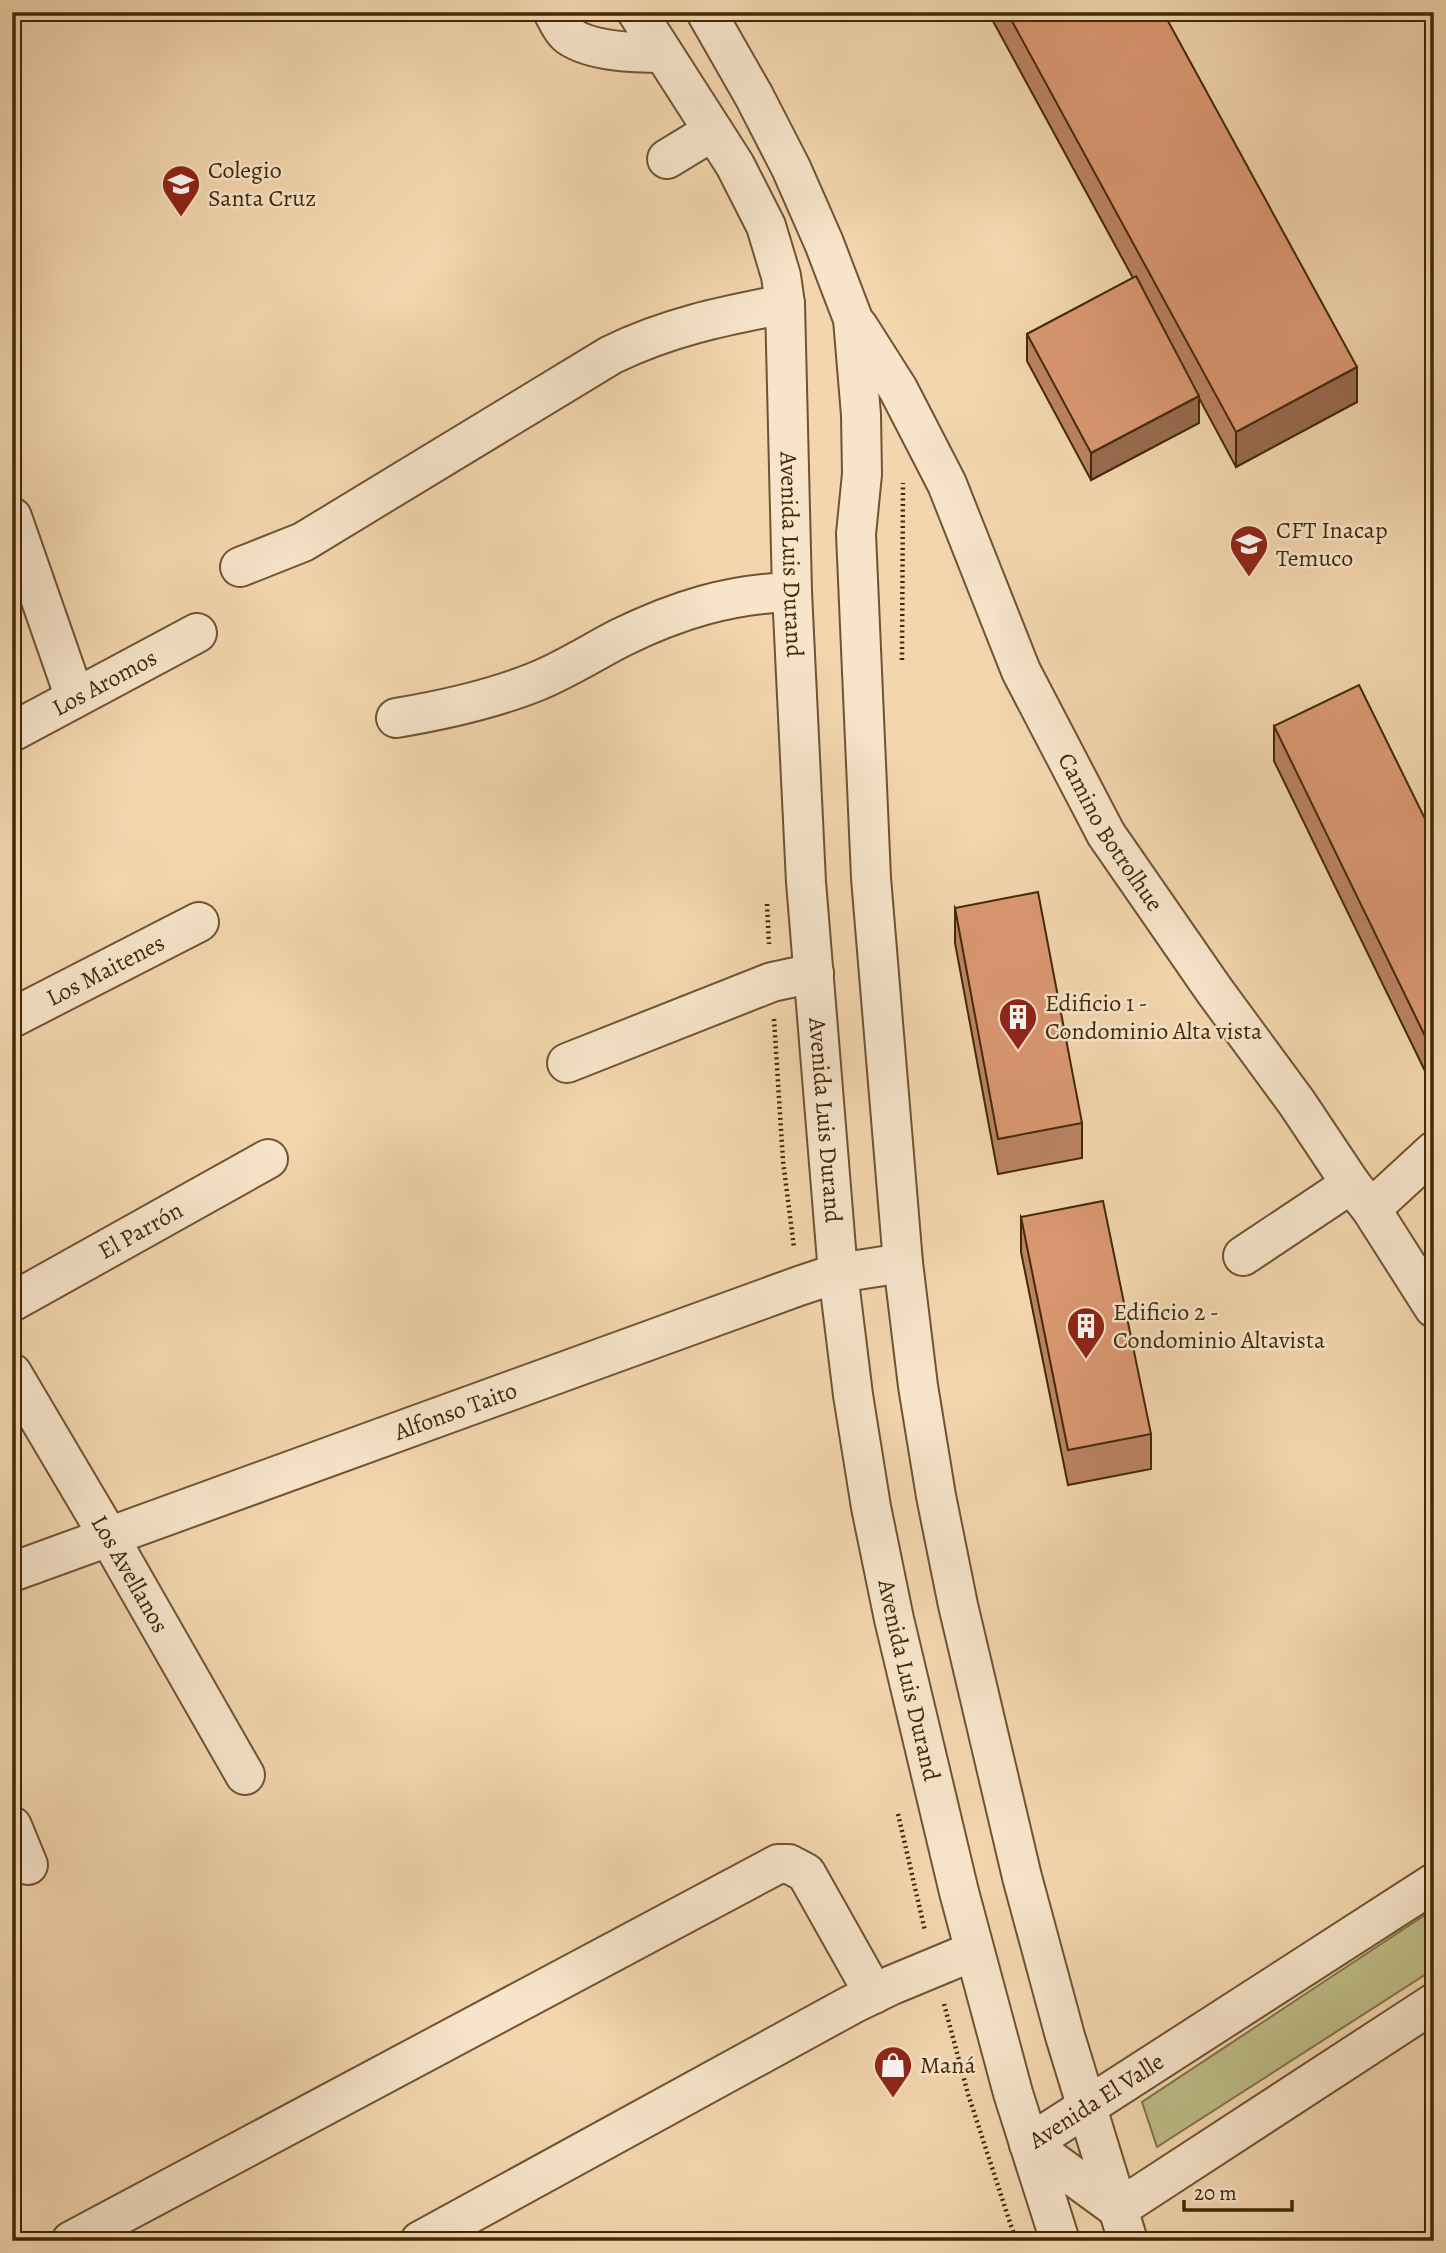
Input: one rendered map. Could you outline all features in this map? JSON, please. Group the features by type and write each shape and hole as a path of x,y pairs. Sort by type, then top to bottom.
{"street":[{"path":"553,12 567,35 590,44 625,52 663,53"},
{"name":"Avenida Luis Durand","path":"637,12 736,165 766,226 781,275 785,304 793,592 806,882 838,1273 853,1395 871,1507 894,1619 974,1951 1029,2144 1060,2241"},
{"path":"706,12 754,96 791,169 824,243 853,319 862,415 862,474 856,534 871,878 903,1263 918,1386 958,1605 1022,1877 1086,2108 1123,2225 1434,2003"},
{"path":"667,159 713,131"},
{"path":"240,567 303,542 631,345 700,321 785,304"},
{"name":"Camino Botrolhue","path":"853,319 898,389 947,484 1021,671 1106,834 1214,990 1297,1103 1434,1308"},
{"path":"12,517 75,698"},
{"path":"396,718 444,710 535,682 638,630 700,605 757,593 793,592"},
{"name":"Los Aromos","path":"12,732 197,633"},
{"name":"Los Maitenes","path":"12,1018 199,922"},
{"path":"567,1063 772,982 814,973"},
{"path":"1243,1256 1361,1197 1434,1151"},
{"name":"El Parrón","path":"12,1302 268,1159"},
{"name":"Alfonso Taito","path":"12,1572 838,1273 903,1263"},
{"name":"Los Avellanos","path":"12,1373 245,1775"},
{"path":"12,1826 28,1865"},
{"path":"71,2241 778,1864 789,1864 806,1873 873,1994"},
{"name":"Avenida El Valle","path":"1123,2225 1029,2144 1434,1883"},
{"path":"420,2241 873,1994 974,1951"}],"path":[{"path":"902,672 903,481"}],"shaded area":[{"path":"1434,1909 1434,1969 1157,2147 1142,2102"}],"building":[{"path":"1007,12 1163,12 1357,367 1236,432"},
{"path":"1136,276 1199,396 1091,453 1027,334"},
{"path":"1359,685 1434,837 1434,1035 1426,1038 1274,726"},
{"name":"Edificio 1 - Condominio Alta vista","path":"1038,892 1082,1123 998,1139 955,908"},
{"name":"Edificio 2 - Condominio Altavista","path":"1103,1201 1151,1434 1068,1450 1021,1217"}],"place":[{"name":"Colegio Santa Cruz","path":"181,218"},
{"name":"CFT Inacap Temuco","path":"1249,578"},
{"name":"Edificio 1 - Condominio Alta vista","path":"1018,1051"},
{"name":"Edificio 2 - Condominio Altavista","path":"1086,1360"},
{"name":"Maná","path":"893,2099"}]}
